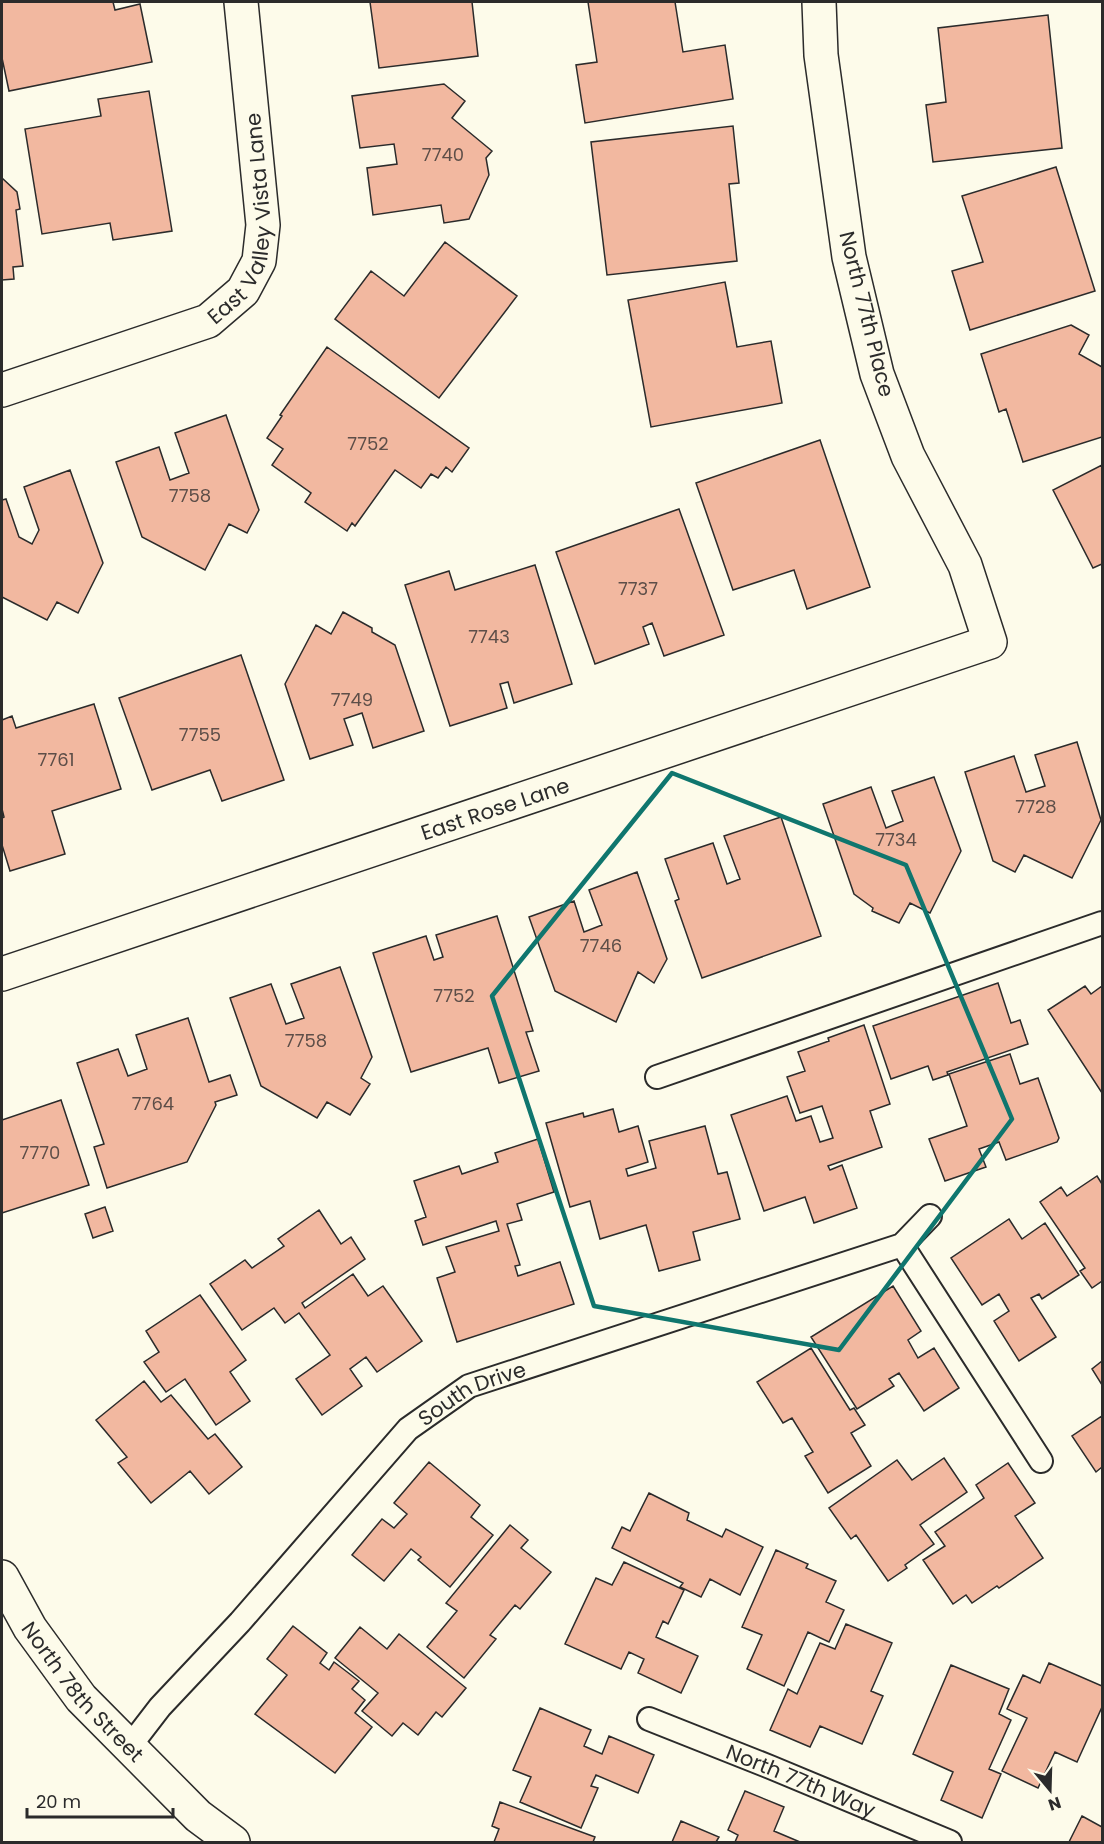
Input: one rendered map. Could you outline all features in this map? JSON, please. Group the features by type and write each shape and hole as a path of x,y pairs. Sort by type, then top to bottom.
{"street":[{"name":"East Valley Vista Lane","path":"2,390 208,321 243,291 259,261 263,225 241,2"},
{"name":"North 77th Place","path":"819,2 821,55 849,257 877,374 908,456 965,565 990,642"},
{"name":"East Rose Lane","path":"2,974 990,642"},
{"name":"North 78th Street","path":"2,1577 30,1628 81,1698 198,1816 233,1842"}],"lane":[{"path":"657,1077 1102,923"},
{"name":"South Drive","path":"130,1746 160,1707 240,1622 408,1429 469,1386 902,1245 930,1216"},
{"path":"902,1245 1041,1461"},
{"name":"North 77th Way","path":"649,1719 951,1842"}],"highlighted area":[{"path":"672,773 906,865 1012,1119 839,1350 594,1306 492,996"}],"building":[{"path":"2,2 113,2 115,10 140,4 152,62 9,91 2,58"},
{"path":"370,2 472,2 478,56 379,68"},
{"path":"588,2 675,2 683,52 725,45 733,99 585,123 576,65 597,62"},
{"path":"1048,15 1062,148 933,162 926,105 946,102 938,28"},
{"path":"444,84 465,101 452,118 492,151 486,158 489,175 469,219 444,223 441,205 373,215 367,168 397,164 394,144 360,148 352,96"},
{"path":"149,91 172,231 113,240 110,223 42,234 25,129 101,116 98,99"},
{"path":"733,126 739,183 729,184 737,261 607,275 591,142"},
{"path":"1056,167 1095,291 970,330 952,271 983,262 962,196"},
{"path":"2,178 17,192 20,209 16,210 23,266 13,267 14,279 2,280"},
{"path":"445,242 517,296 439,398 335,319 371,271 404,296"},
{"path":"725,282 737,347 771,341 782,403 651,427 628,300"},
{"path":"1071,325 1089,335 1079,354 1102,367 1102,437 1023,462 1006,409 999,412 981,354"},
{"path":"327,347 469,448 452,472 446,467 438,478 431,474 421,488 395,470 355,526 352,523 347,531 305,502 311,493 272,465 283,449 267,438 282,416 280,415"},
{"path":"226,415 259,510 247,533 229,524 205,570 142,537 116,462 159,447 170,480 189,473 175,433"},
{"path":"820,440 870,587 807,609 794,570 733,590 696,483"},
{"path":"1102,465 1102,564 1093,568 1053,490"},
{"path":"70,470 103,563 78,613 57,602 47,620 2,597 2,500 6,499 19,537 32,544 39,530 24,487"},
{"path":"679,509 724,635 664,656 652,623 643,627 649,644 595,664 556,552"},
{"path":"535,565 572,684 514,703 508,682 500,684 507,708 450,726 405,585 449,571 455,590"},
{"path":"343,612 372,628 372,632 395,645 424,731 373,748 362,713 344,719 353,745 310,759 285,684 316,625 331,634"},
{"path":"241,655 284,780 222,801 210,770 152,790 119,698"},
{"path":"94,704 121,789 52,811 65,854 10,871 2,845 2,818 4,817 2,809 2,720 12,716 16,728"},
{"path":"1077,742 1101,820 1072,878 1024,855 1015,872 993,861 965,772 1014,756 1026,792 1045,786 1035,755"},
{"path":"934,777 961,851 930,913 910,903 899,923 872,911 873,908 854,894 823,804 871,787 886,828 903,821 892,791"},
{"path":"781,817 821,936 702,978 675,901 679,899 665,859 713,843 727,884 740,879 724,836"},
{"path":"637,872 667,959 654,983 638,972 616,1022 555,991 529,917 574,901 584,932 602,925 589,890"},
{"path":"497,916 533,1031 526,1032 539,1071 499,1083 488,1048 411,1072 373,953 426,936 434,960 443,957 436,935"},
{"path":"340,967 372,1057 361,1078 370,1084 350,1115 327,1102 317,1118 261,1086 230,998 271,984 286,1024 304,1018 291,984"},
{"path":"998,983 1011,1023 1020,1020 1028,1044 947,1072 948,1075 933,1080 928,1066 891,1079 873,1026"},
{"path":"1085,986 1091,994 1102,986 1102,1093 1048,1010"},
{"path":"188,1018 209,1082 230,1075 237,1095 215,1102 216,1105 187,1162 107,1188 94,1147 104,1144 77,1063 118,1049 128,1076 147,1069 136,1035"},
{"path":"864,1025 890,1104 870,1111 882,1147 828,1166 830,1170 842,1165 857,1208 814,1223 805,1197 764,1211 731,1115 787,1096 796,1121 811,1116 820,1142 833,1138 822,1106 800,1113 787,1077 805,1071 798,1052"},
{"path":"1010,1054 1020,1084 1038,1078 1059,1138 1057,1142 1006,1160 999,1142 979,1149 986,1167 945,1181 929,1139 967,1126 949,1074"},
{"path":"61,1100 89,1185 2,1213 2,1120"},
{"path":"613,1109 619,1132 638,1126 648,1162 626,1169 628,1176 656,1168 649,1141 705,1126 718,1174 727,1172 740,1219 693,1232 700,1260 659,1271 646,1225 600,1239 590,1201 570,1207 546,1123 583,1113 584,1117"},
{"path":"538,1139 554,1192 517,1204 522,1220 507,1224 520,1265 515,1266 518,1276 560,1262 574,1304 457,1342 437,1278 455,1272 446,1247 499,1231 496,1221 423,1245 415,1221 426,1217 414,1181 459,1166 462,1174 498,1162 495,1153"},
{"path":"1097,1176 1102,1184 1102,1281 1092,1288 1080,1271 1085,1268 1040,1202 1061,1187 1067,1196"},
{"path":"105,1207 113,1231 93,1238 85,1214"},
{"path":"319,1210 341,1244 351,1237 365,1259 302,1303 305,1308 353,1274 368,1296 383,1286 422,1341 377,1372 366,1357 350,1369 362,1386 322,1415 296,1379 330,1355 299,1313 285,1323 274,1308 242,1330 210,1284 245,1260 252,1268 284,1246 278,1239"},
{"path":"1009,1219 1022,1239 1045,1223 1079,1275 1042,1299 1039,1294 1031,1298 1056,1337 1019,1361 994,1321 1009,1311 999,1294 982,1305 951,1258"},
{"path":"893,1286 921,1331 908,1340 918,1358 934,1348 959,1388 924,1411 899,1373 889,1379 894,1386 857,1409 811,1337"},
{"path":"200,1295 246,1360 230,1372 250,1401 216,1425 185,1379 166,1392 144,1362 159,1352 146,1331"},
{"path":"811,1348 850,1410 854,1408 865,1425 851,1433 871,1466 828,1493 805,1456 813,1452 792,1418 783,1423 757,1382"},
{"path":"1102,1361 1102,1385 1092,1369"},
{"path":"144,1381 161,1402 171,1395 208,1439 215,1434 242,1467 209,1494 190,1471 151,1503 118,1463 127,1457 96,1420"},
{"path":"1102,1416 1102,1467 1096,1472 1072,1436"},
{"path":"944,1458 967,1492 920,1525 934,1544 905,1565 907,1568 888,1581 856,1535 851,1539 829,1508 897,1460 912,1480"},
{"path":"429,1462 480,1505 471,1517 493,1535 450,1587 418,1560 421,1557 411,1549 384,1581 352,1555 382,1519 394,1528 407,1514 394,1503"},
{"path":"1008,1463 1035,1503 1015,1516 1043,1558 972,1603 966,1595 953,1604 923,1560 945,1546 935,1532 984,1498 976,1485"},
{"path":"649,1493 689,1513 687,1520 722,1537 726,1529 763,1547 740,1595 710,1579 701,1597 680,1587 683,1583 612,1548 622,1527 630,1531"},
{"path":"510,1525 528,1540 521,1548 551,1572 520,1609 515,1605 490,1635 496,1639 464,1678 427,1647 457,1611 446,1603"},
{"path":"776,1550 808,1564 806,1568 836,1581 826,1602 844,1610 829,1642 808,1632 784,1686 747,1669 762,1635 742,1627"},
{"path":"624,1562 684,1590 668,1624 663,1621 656,1637 698,1656 681,1693 638,1673 644,1659 629,1652 621,1669 565,1644 596,1578 612,1585"},
{"path":"846,1624 892,1643 871,1691 883,1696 862,1744 820,1726 810,1747 770,1730 788,1689 797,1694 820,1643 835,1649"},
{"path":"293,1626 327,1653 320,1663 329,1670 334,1662 359,1681 352,1689 365,1700 355,1713 372,1727 335,1773 255,1714 287,1675 267,1659"},
{"path":"360,1627 387,1649 399,1634 466,1688 442,1717 436,1712 418,1735 403,1723 392,1736 362,1711 378,1693 335,1658"},
{"path":"1049,1663 1102,1686 1102,1707 1077,1762 1055,1752 1038,1788 1002,1771 1027,1718 1007,1709 1023,1675 1040,1683"},
{"path":"951,1665 1009,1689 999,1714 1011,1720 989,1769 1001,1774 982,1818 941,1800 953,1772 913,1754"},
{"path":"540,1708 591,1730 584,1746 602,1754 609,1736 654,1755 638,1793 596,1775 591,1786 598,1788 581,1828 520,1802 531,1777 513,1770"},
{"path":"745,1791 784,1807 774,1831 800,1842 735,1842 738,1835 728,1830"},
{"path":"500,1802 595,1837 593,1842 494,1842 499,1829 492,1826"},
{"path":"1082,1816 1102,1827 1102,1842 1069,1842"},
{"path":"681,1821 719,1837 716,1842 672,1842"}]}
